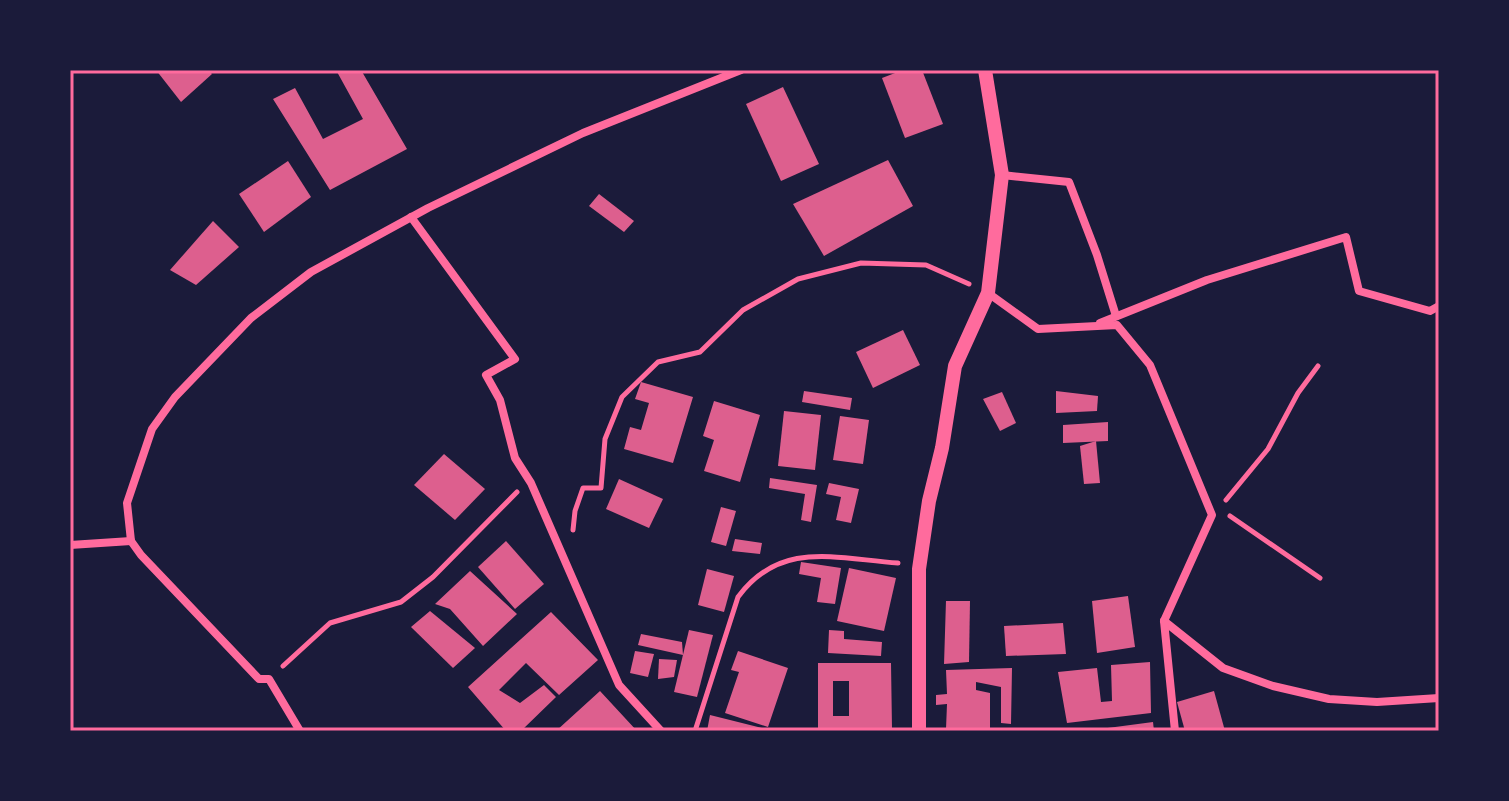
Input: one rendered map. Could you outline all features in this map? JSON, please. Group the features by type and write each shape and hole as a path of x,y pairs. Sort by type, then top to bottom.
{"street":[{"path":"300,731 269,679 259,679 131,541 127,503 152,429 175,397 251,318 311,272 411,217 583,133 741,70"},
{"path":"919,731 920,564 955,366 988,293 1002,175 985,70"},
{"path":"1002,175 1069,182 1116,316"},
{"path":"411,217 515,359 486,375 500,400 515,458 531,483 619,685 661,731"},
{"path":"1092,326 1207,280 1346,237 1359,291 1430,311 1439,306"},
{"path":"988,293 1038,329 1117,325 1150,365 1212,515 1164,621 1175,731"},
{"path":"70,545 131,541"},
{"path":"1164,621 1223,668 1273,686 1329,699 1377,702 1439,698"}],"path":[{"path":"568,570 575,511 583,488 601,488 605,439 622,397 658,362 700,352 743,310 798,279 861,263 926,265 988,293"},
{"path":"1318,366 1298,393 1268,449 1220,508 1320,578"},
{"path":"269,679 330,623 401,602 433,577 512,495 531,483"},
{"path":"695,731 738,597 747,585 796,556 834,556 920,564"}],"building":[{"path":"156,70 208,70 212,74 181,102"},
{"path":"336,70 361,70 407,149 330,190 273,99 295,88 323,139 363,119"},
{"path":"903,70 922,70 943,124 905,138 882,78"},
{"path":"783,87 819,164 781,181 746,104"},
{"path":"888,160 913,206 824,256 793,204"},
{"path":"288,161 311,197 264,232 239,194"},
{"path":"599,194 634,221 624,232 589,206"},
{"path":"213,221 239,247 196,285 170,270"},
{"path":"903,330 920,365 873,388 856,352"},
{"path":"641,382 693,397 673,463 624,449 630,427 641,430 649,403 635,399"},
{"path":"804,391 852,398 850,410 802,402"},
{"path":"1056,391 1098,396 1097,411 1056,413"},
{"path":"1002,392 1016,423 1000,431 983,399"},
{"path":"714,401 760,415 740,482 704,471 714,440 703,436"},
{"path":"784,411 821,415 815,470 778,466"},
{"path":"840,416 869,420 863,464 833,460"},
{"path":"1108,422 1108,441 1063,443 1063,425"},
{"path":"1096,441 1100,483 1084,484 1080,446"},
{"path":"444,454 485,489 455,520 414,485"},
{"path":"770,478 817,485 811,522 801,520 805,494 769,488"},
{"path":"619,479 663,499 649,528 606,509"},
{"path":"829,483 859,489 851,523 836,520 841,497 826,494"},
{"path":"721,507 736,511 726,546 711,542"},
{"path":"735,539 762,543 760,554 732,551"},
{"path":"506,541 544,584 515,609 478,567"},
{"path":"801,562 841,568 835,604 817,602 821,578 799,574"},
{"path":"849,568 896,578 884,631 837,621"},
{"path":"707,569 734,576 724,612 698,605"},
{"path":"470,571 517,614 483,646 450,609 435,604"},
{"path":"1128,596 1135,647 1097,653 1092,601"},
{"path":"946,601 970,601 969,662 944,664"},
{"path":"430,611 475,648 453,668 411,627"},
{"path":"551,612 598,660 559,695 526,663 499,690 520,703 544,685 556,697 521,731 506,731 468,687"},
{"path":"1063,623 1066,654 1006,656 1004,626"},
{"path":"689,630 713,635 697,697 674,692"},
{"path":"829,630 844,631 844,639 882,642 881,656 828,653"},
{"path":"641,634 682,642 683,655 638,645"},
{"path":"635,651 654,654 648,677 630,673"},
{"path":"738,651 788,668 768,727 725,713 739,672 731,670"},
{"path":"659,659 677,660 674,677 658,679"},
{"path":"1150,662 1151,713 1067,723 1058,672 1097,668 1101,702 1112,701 1111,665"},
{"path":"818,663 891,663 892,729 818,729","holes":["833,681 849,681 849,716 833,716"]},
{"path":"1012,668 1011,724 1001,723 1001,687 976,682 976,690 990,693 990,730 946,729 947,704 936,705 936,695 947,694 946,670"},
{"path":"600,691 637,731 584,731 581,728 578,731 556,731"},
{"path":"1214,691 1225,731 1185,731 1177,702"},
{"path":"710,715 770,730 770,731 707,731"},
{"path":"1153,722 1154,731 1100,731 1100,729"}]}
